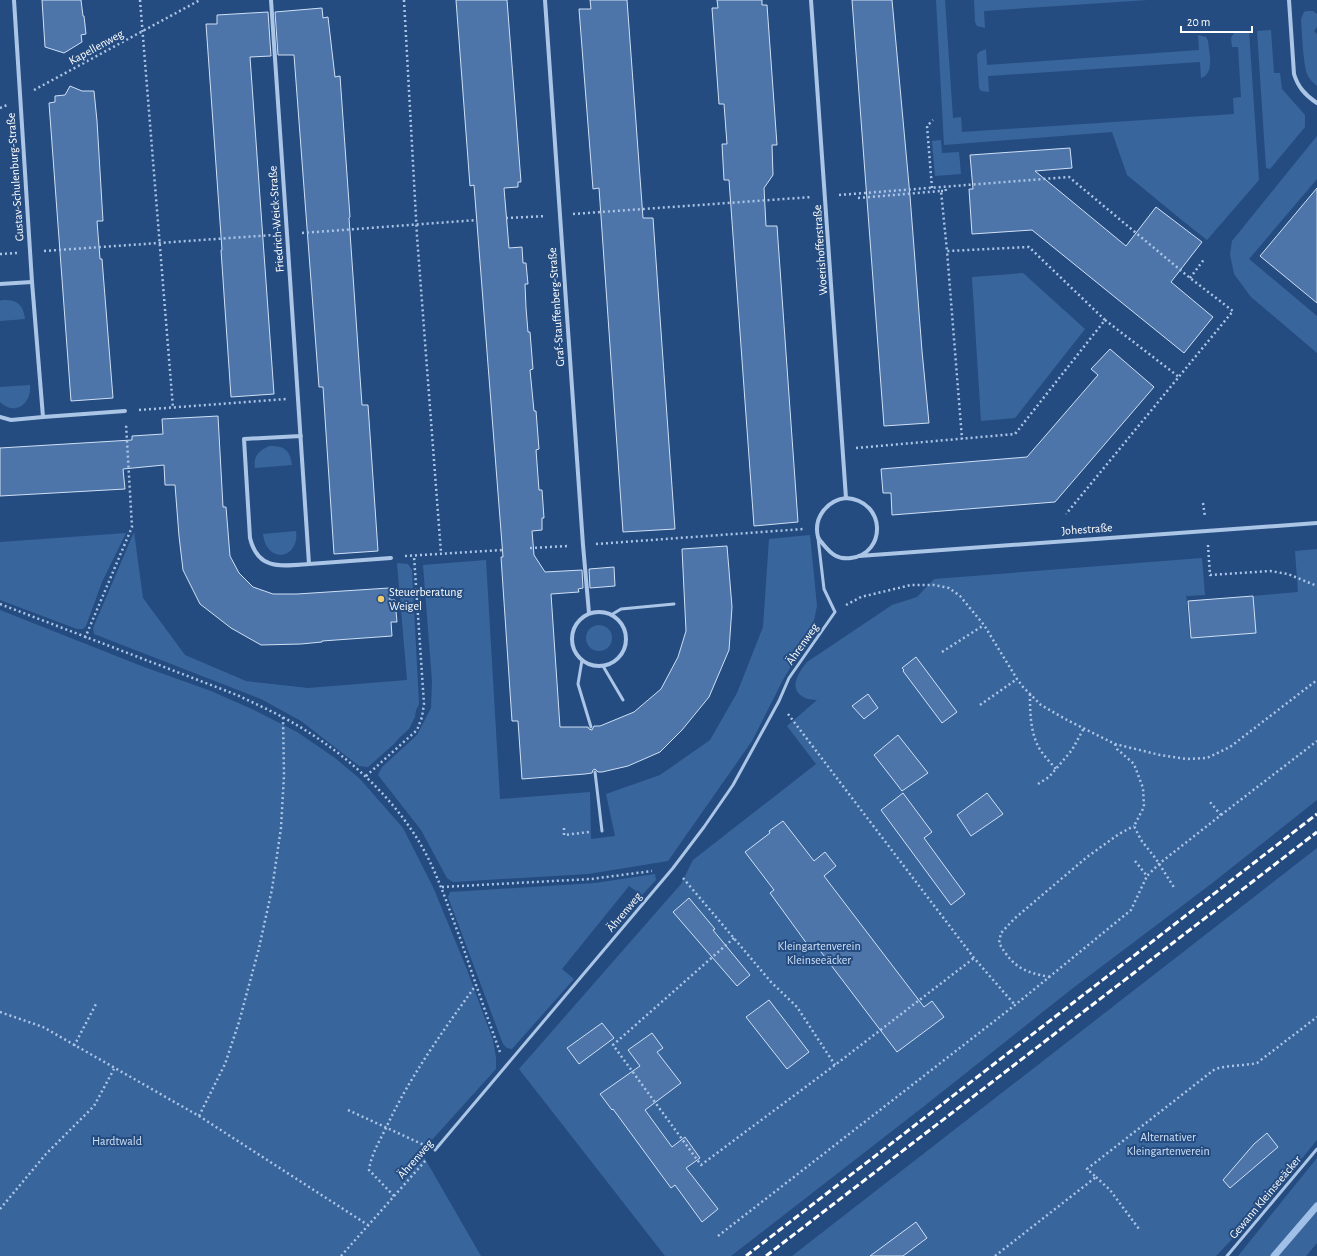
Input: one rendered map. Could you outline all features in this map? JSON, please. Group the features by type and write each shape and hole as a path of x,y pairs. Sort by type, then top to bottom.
{"street":[{"name":"Gustav-Schulenburg-Straße","path":"14,0 32,282 43,417"},
{"name":"Friedrich-Weick-Straße","path":"271,0 309,564"},
{"name":"Graf-Stauffenberg-Straße","path":"545,0 559,215 589,613"},
{"name":"Woerishofferstraße","path":"811,0 826,196 846,498"},
{"path":"1289,0 1294,74 1297,84 1302,91 1317,103"},
{"path":"0,284 32,282"},
{"path":"0,417 11,420 125,411"},
{"path":"301,436 244,439 252,548 259,557 267,563 278,566 391,558"},
{"path":"846,498 860,501 869,507 877,521 876,536 869,549 859,556 840,558 831,553 818,538 817,528 818,519 823,510 833,502 846,498"},
{"name":"Johestraße","path":"859,556 1317,522"},
{"path":"600,612 611,615 623,626 626,643 624,649 614,662 603,666 592,665 582,660 575,651 572,634 580,619 589,613 600,612"}],"lane":[{"path":"818,538 824,589 835,612"},
{"path":"611,615 621,609 674,604"},
{"name":"Ährenweg","path":"435,1150 673,868 733,785 790,678 835,612"},
{"path":"582,660 578,684 591,727"},
{"path":"603,666 623,700"},
{"path":"595,772 602,831"},
{"name":"Gewann Kleinseeäcker","path":"1227,1256 1317,1149"}],"path":[{"path":"140,0 173,408"},
{"name":"Kapellenweg","path":"0,108 200,0"},
{"path":"404,0 417,225 441,553"},
{"path":"932,188 927,126 933,120"},
{"path":"506,218 826,196 1069,177 1190,278 1233,311 1066,514"},
{"path":"858,198 946,191 945,186"},
{"path":"941,191 962,439"},
{"path":"0,254 477,220"},
{"path":"947,251 1029,247 1105,320 1179,377"},
{"path":"1190,278 1205,258"},
{"path":"843,449 1015,434 1105,320"},
{"path":"85,638 132,527 125,411 299,398"},
{"path":"530,548 817,528"},
{"path":"1206,530 1210,575 1270,571 1288,574 1317,586"},
{"path":"391,558 441,553 502,550"},
{"path":"366,776 417,730 422,717 424,704 414,556"},
{"path":"835,612 854,600 877,592 911,585 934,585 950,588 960,596 984,625 1017,679 1041,705 1115,744 1160,755 1186,759 1207,758 1230,747 1317,680"},
{"path":"0,604 237,696 282,717 317,738 366,776 408,823 426,853 442,887 506,1067"},
{"path":"942,652 984,625"},
{"path":"980,704 1017,679"},
{"path":"1030,693 1031,718 1037,743 1045,757 1056,769"},
{"path":"199,1116 225,1064 239,1022 259,948 272,890 281,828 284,775 282,717"},
{"path":"792,719 974,958 1015,1005"},
{"path":"1038,784 1049,777 1072,750 1084,728"},
{"path":"718,1236 1015,1005 1131,910 1147,876 1160,863 1317,741"},
{"path":"1050,976 1036,974 1018,967 1006,956 999,943 1001,933 1014,919 1087,857 1119,834 1134,826 1144,807 1143,788 1134,764 1117,749 1115,744"},
{"path":"1210,802 1221,815"},
{"path":"1134,826 1141,840 1160,863 1175,888"},
{"path":"564,828 564,835 602,831"},
{"path":"1135,861 1147,876"},
{"path":"442,887 591,879 673,868"},
{"path":"686,882 771,982 797,1007 835,1065"},
{"path":"734,938 613,1045 701,1165 835,1065 974,958"},
{"path":"394,1196 369,1170 371,1159 394,1110 431,1048 476,984"},
{"path":"74,1046 96,1004"},
{"path":"0,1012 43,1028 199,1116 368,1225"},
{"path":"1139,1228 1110,1190 1087,1169 1215,1069 1224,1066 1250,1065 1257,1063 1317,1017"},
{"path":"0,1209 46,1154 94,1106 114,1068"},
{"path":"348,1110 435,1150"},
{"name":"Ährenweg","path":"341,1256 435,1150"},
{"path":"995,1256 1096,1177"}],"green space":[{"path":"936,0 945,0 953,118 961,117 962,132 1234,114 1233,98 1241,97 1238,47 1232,47 1231,38 1234,33 1249,31 1259,180 1207,240 1127,175 1112,132 944,145"},
{"path":"974,0 1148,0 984,11 985,28 977,26 975,22"},
{"path":"1313,11 1317,14 1317,27 1314,31 1317,34 1317,86 1308,76 1304,57 1301,19 1304,12"},
{"path":"1271,30 1274,73 1280,73 1282,89 1305,115 1305,127 1270,169 1266,168 1257,31"},
{"path":"1198,35 1206,37 1210,57 1210,67 1208,72 1201,78 1200,62 988,76 989,92 981,91 979,88 977,55 979,52 986,49 987,65 1199,50"},
{"path":"1317,136 1317,179 1249,259 1317,316 1317,353 1251,297 1234,274 1230,254 1232,241"},
{"path":"941,140 942,153 959,152 961,174 935,176 932,141"},
{"path":"1023,273 1085,329 1015,418 981,421 972,277"},
{"path":"12,300 21,306 25,319 0,321 0,301"},
{"path":"30,385 28,397 21,406 11,408 0,402 0,387"},
{"path":"269,446 279,446 288,452 292,465 255,468 256,457 262,450"},
{"path":"296,531 296,540 293,547 282,555 270,551 263,534"},
{"path":"134,532 143,598 185,655 246,681 308,688 407,680 397,563 408,564 412,570 419,704 409,729 368,767 359,766 301,721 261,699 94,634 93,628"},
{"path":"126,533 102,582 86,626 83,629 77,629 0,600 0,542"},
{"path":"810,535 817,606 811,634 784,678 752,741 668,861 588,874 453,882 447,878 421,830 378,775 382,767 417,735 431,708 432,681 423,565 486,560 500,799 590,792 591,839 615,836 606,794 660,775 710,740 737,693 763,627 769,539"},
{"name":"Kleingartenverein Kleinseeäcker","path":"1317,549 1317,800 1211,884 1073,988 731,1256 665,1256 519,1069 681,884 693,860 816,764 787,726 817,700 808,699 801,696 797,692 796,682 800,671 807,662 892,605 917,597 934,579 1202,558 1205,595 1187,596 1186,593 1190,638 1256,633 1253,596 1298,592 1295,551"},
{"name":"Hardtwald","path":"0,610 144,667 211,691 254,710 297,732 335,758 360,779 403,828 433,887 466,967 493,1040 496,1069 421,1152 481,1256 0,1256"},
{"path":"599,625 608,629 612,638 608,647 599,651 590,647 586,638 590,629"},
{"name":"Alternativer Kleingartenverein","path":"1317,848 1317,1140 1259,1211 1216,1256 792,1256"},
{"path":"655,874 656,880 642,895 629,886 562,969 574,979 512,1049 507,1048 503,1044 448,897 450,892 595,883"},
{"path":"1317,1158 1317,1243 1306,1256 1238,1256"}],"building":[{"path":"42,0 81,0 86,34 81,35 82,42 64,53 45,47"},
{"path":"456,0 507,0 521,182 518,182 518,187 504,188 509,248 522,247 523,263 526,263 528,284 525,284 526,308 528,332 530,332 533,369 530,370 534,411 536,411 539,449 536,450 539,490 542,490 544,518 542,518 542,530 532,531 534,555 545,572 582,570 583,588 578,589 579,592 551,594 560,727 588,727 592,730 594,726 600,726 634,712 661,689 678,657 686,631 682,549 727,546 732,607 729,650 709,697 682,730 660,752 628,766 602,772 598,772 595,769 592,773 585,774 522,779 518,721 512,721 501,557 503,557 474,185 470,186"},
{"path":"590,0 627,0 643,218 653,218 675,529 623,532 599,188 593,189 579,9 591,9"},
{"path":"717,0 762,0 762,5 767,5 777,145 772,145 773,175 764,188 766,226 777,226 798,522 754,526 729,180 724,180 722,144 727,144 724,104 719,104 712,8 718,8"},
{"path":"852,0 892,0 929,423 884,426"},
{"path":"322,8 323,18 328,17 335,77 340,76 362,405 368,405 378,551 334,554 323,387 319,387 294,55 278,55 275,12"},
{"path":"268,12 271,56 250,57 274,394 231,397 206,24 217,24 217,15"},
{"path":"70,86 82,91 94,91 103,221 97,221 100,259 102,259 113,398 71,401 49,103 55,102 55,96 65,95"},
{"path":"1070,148 1072,168 1035,171 1126,246 1156,207 1202,242 1171,282 1213,317 1184,353 1032,230 972,234 969,189 973,189 970,155"},
{"path":"1317,188 1317,303 1260,256"},
{"path":"1110,349 1154,387 1055,502 892,515 891,493 883,493 881,469 1027,457 1098,375 1091,369"},
{"path":"218,416 223,507 226,507 230,556 239,573 253,587 273,594 297,594 389,588 390,600 395,600 397,622 391,622 392,636 301,644 261,645 231,628 200,604 183,570 175,485 165,485 164,465 123,469 125,489 0,496 0,448 132,440 132,436 163,434 162,419"},
{"path":"614,567 615,586 590,588 589,569"},
{"path":"1253,596 1256,633 1191,638 1188,601"},
{"path":"916,657 957,712 942,723 903,671 904,670 902,668"},
{"path":"868,694 878,708 864,719 852,706"},
{"path":"898,735 928,773 902,791 874,755"},
{"path":"903,793 932,832 924,838 965,894 951,905 881,810"},
{"path":"987,793 1003,814 971,836 957,815"},
{"path":"783,821 814,861 825,852 836,866 824,876 924,1007 932,1001 944,1017 897,1052 815,944 810,948 770,893 774,890 745,852"},
{"path":"689,898 750,975 737,986 673,912"},
{"path":"769,1000 809,1052 787,1069 746,1017"},
{"path":"602,1023 614,1038 579,1064 567,1048"},
{"path":"652,1033 663,1048 657,1052 681,1083 645,1110 672,1147 685,1137 700,1158 686,1168 718,1209 702,1222 675,1185 671,1188 613,1109 612,1110 600,1094 640,1066 628,1050"},
{"path":"1267,1133 1278,1147 1230,1188 1223,1180 1254,1144"},
{"path":"916,1222 927,1238 903,1256 870,1256"}],"waterway":[{"path":"1274,1256 1317,1206"}],"railway":[{"path":"746,1256 1317,814"},
{"path":"766,1256 1317,832"}],"place":[{"name":"Steuerberatung Weigel","path":"381,599"}]}
